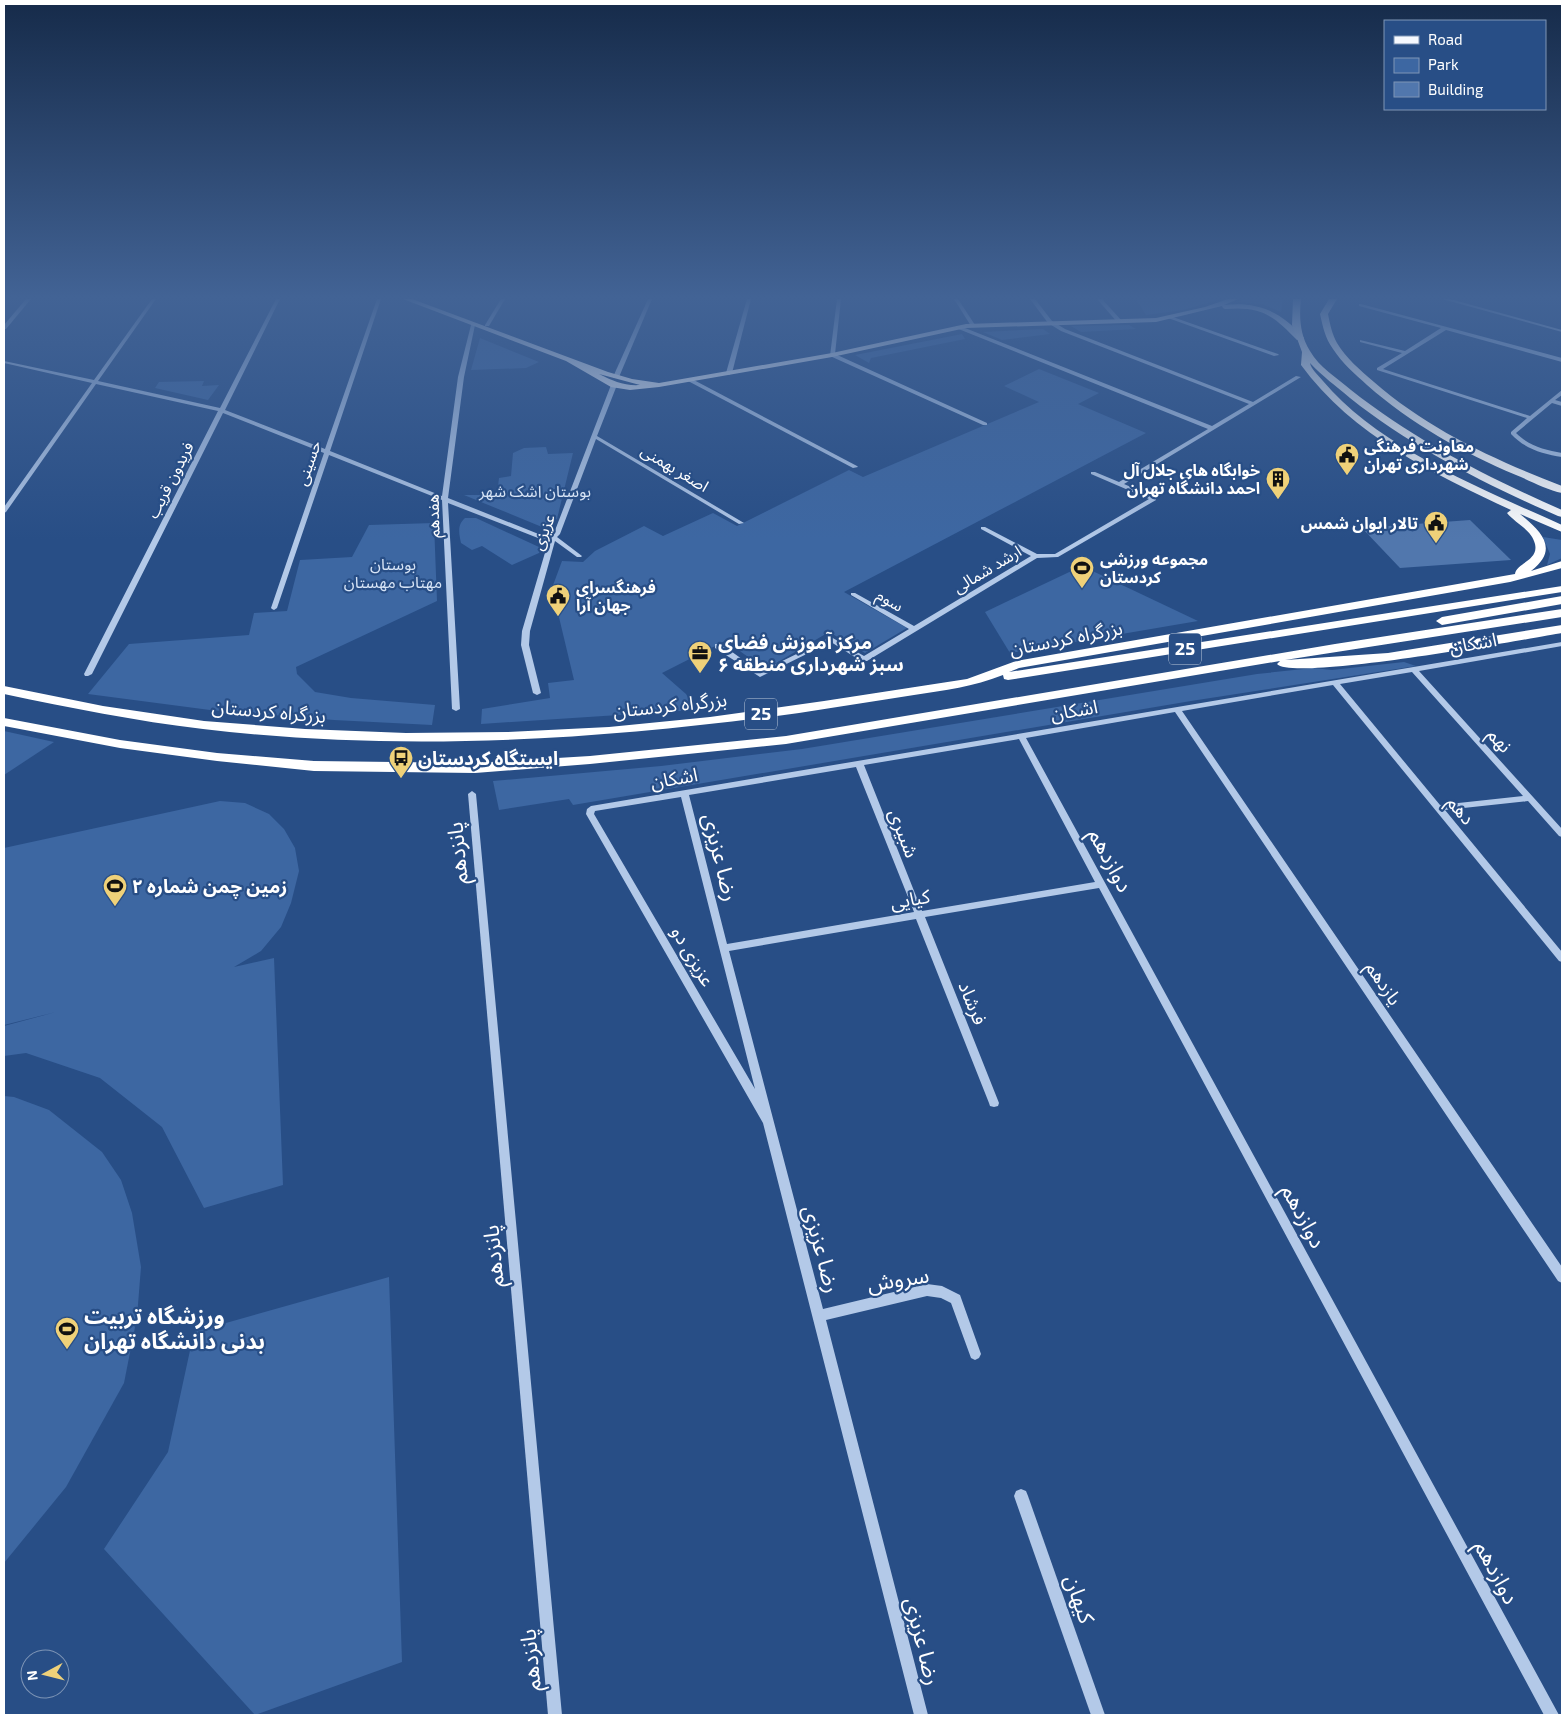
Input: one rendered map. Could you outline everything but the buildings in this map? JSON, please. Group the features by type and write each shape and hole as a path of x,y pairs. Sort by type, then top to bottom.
{"highway":[{"path":"1318,379 1361,420 1423,461 1494,498 1562,529"},
{"path":"1333,379 1381,419 1407,437 1470,472 1562,514"},
{"path":"1366,379 1422,423 1478,456 1562,494"},
{"path":"1503,467 1562,490"},
{"path":"1503,467 1531,485 1562,500"},
{"path":"1494,498 1532,530 1541,546 1542,552 1538,560 1510,579"},
{"name":"بزرگراه کردستان","path":"4,690 56,702 124,714 251,730 356,737 465,739 560,735 670,726 785,711 972,682 1016,665 1510,579 1562,564"},
{"name":"25","path":"972,682 1562,589"},
{"path":"1335,648 1340,640 1562,600"},
{"name":"25","path":"4,722 32,729 120,744 217,757 314,766 475,768 590,760 786,740 1237,664 1562,613"},
{"path":"1237,664 1305,664 1365,660 1440,650 1562,629"}],"main road":[{"path":"611,379 630,388 694,379"}],"street":[{"path":"86,379 221,410 540,537 553,537 579,556"},
{"name":"فریدون قریب","path":"88,674 237,379"},
{"name":"حسینی","path":"274,608 351,379"},
{"name":"هفدهم","path":"456,709 445,499 461,379"},
{"path":"886,379 985,424"},
{"path":"1088,379 1212,429"},
{"path":"1189,379 1254,404"},
{"path":"1093,473 1120,484 1296,379"},
{"path":"1411,379 1532,418"},
{"path":"690,380 855,467"},
{"path":"4,511 95,381"},
{"name":"عزیزی","path":"538,693 525,645 526,631 553,537 557,534 596,437 615,381"},
{"path":"1562,392 1513,434 1526,445 1545,452 1562,455"},
{"path":"1551,401 1562,404"},
{"name":"اصغر بهمنی","path":"596,437 741,523"},
{"name":"ارشد شمالی","path":"864,659 1036,556 1056,556 1154,499 1120,484"},
{"path":"983,528 1036,556"},
{"name":"سوم","path":"853,594 914,629"},
{"path":"718,646 760,675 831,639 864,659"},
{"name":"اشکان","path":"591,809 1562,644"},
{"name":"نهم","path":"1413,669 1562,834"},
{"name":"دهم","path":"1335,682 1562,958"},
{"name":"یازدهم","path":"1177,709 1562,1277"},
{"name":"دوازدهم","path":"1021,736 1552,1715"},
{"name":"شبیری","path":"859,763 919,915"},
{"name":"رضا عزیزی","path":"684,793 922,1715"},
{"name":"پانزدهم","path":"472,794 555,1715"},
{"path":"1439,808 1530,798"},
{"name":"عزیزی دو","path":"591,809 590,814 768,1121"},
{"name":"کیایی","path":"724,948 1102,884"},
{"name":"فرشاد","path":"919,915 994,1103"},
{"name":"سروش","path":"819,1316 927,1290 942,1292 956,1300 975,1354"},
{"name":"کیهان","path":"1022,1496 1098,1715"}],"green space":[{"path":"1018,379 1065,379 1099,393 1078,404 1146,433 844,592 907,628 865,653 829,632 766,669 725,641 662,673 686,694 695,710 481,724 482,709 550,698 548,683 574,680 552,588 562,561 583,562 595,551 644,526 663,536 713,513 737,526 849,470 863,477 1039,402 1004,386"},
{"path":"204,381 202,386 219,385 208,400 155,388 159,382"},
{"name":"بوستان اشک شهر","path":"546,447 548,454 573,453 557,519 542,527 464,495 497,495 499,478 511,476 513,453 524,448"},
{"path":"465,518 476,518 539,547 541,550 539,553 512,565 482,546 472,550 461,543 460,526"},
{"name":"بوستان مهتاب مهستان","path":"434,523 437,601 296,667 297,674 315,692 351,698 435,705 432,725 334,720 210,710 88,694 129,644 249,635 254,613 287,611 300,560 352,557 369,525"},
{"path":"1543,537 1562,540 1562,558 1547,565 1550,554"},
{"name":"مجموعه ورزشی کردستان","path":"1082,566 1198,621 1010,653 985,612"},
{"path":"1404,662 1416,666 1191,701 573,805 569,799 499,810 493,781 661,766 802,749 1257,674 1313,668 1332,670"},
{"path":"4,731 54,742 4,775"},
{"path":"220,801 245,803 269,814 284,829 295,848 299,871 291,903 281,927 261,951 234,967 274,958 283,1185 204,1208 162,1127 100,1078 26,1053 4,1056 4,1026 56,1012 4,1025 4,848"},
{"name":"ورزشگاه تربیت بدنی دانشگاه تهران","path":"4,1096 14,1097 49,1110 102,1152 121,1180 132,1213 141,1267 137,1317 124,1383 66,1487 4,1563"},
{"path":"389,1277 402,1662 255,1715 104,1549 168,1452 194,1332"}],"place":[{"name":"معاونت فرهنگی شهرداری تهران","path":"1347,476"},
{"name":"خوابگاه های جلال آل احمد دانشگاه تهران","path":"1278,500"},
{"name":"تالار ایوان شمس","path":"1436,544"},
{"name":"مجموعه ورزشی کردستان","path":"1082,589"},
{"name":"فرهنگسرای جهان آرا","path":"558,617"},
{"name":"مرکز آموزش فضای سبز شهرداری منطقه ۶","path":"700,674"},
{"name":"ایستگاه کردستان","path":"401,779"},
{"name":"زمین چمن شماره ۲","path":"115,907"},
{"name":"ورزشگاه تربیت بدنی دانشگاه تهران","path":"67,1350"}]}
